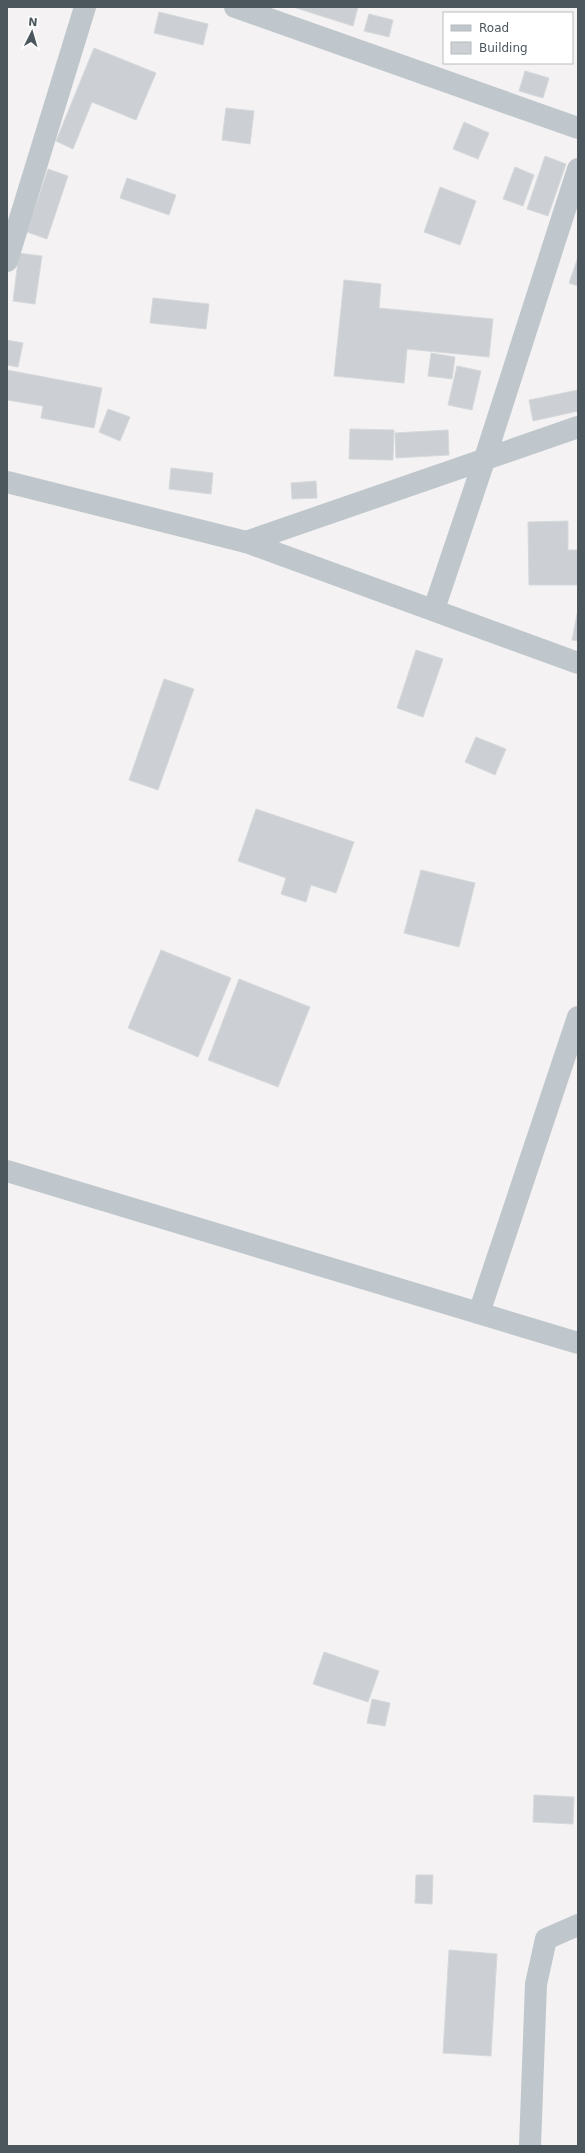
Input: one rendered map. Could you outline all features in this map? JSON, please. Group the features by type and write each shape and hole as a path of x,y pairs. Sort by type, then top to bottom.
{"street":[{"path":"7,261 85,7"},
{"path":"235,7 578,128"},
{"path":"434,609 485,458 578,169"},
{"path":"246,542 578,427"},
{"path":"7,482 246,542 434,609 578,664"},
{"path":"479,1313 578,1017"},
{"path":"7,1171 578,1343"},
{"path":"530,2146 536,1984 539,1969 546,1939 578,1925"}],"building":[{"path":"293,7 358,7 353,26"},
{"path":"159,12 208,24 203,45 154,33"},
{"path":"369,14 393,20 389,37 364,31"},
{"path":"94,48 156,73 136,120 92,102 73,149 56,141"},
{"path":"525,71 549,78 543,98 519,91"},
{"path":"226,108 254,111 250,144 222,140"},
{"path":"464,122 489,133 478,159 453,149"},
{"path":"545,156 566,164 548,216 527,209"},
{"path":"515,167 534,175 523,206 503,199"},
{"path":"48,169 68,176 47,239 27,232"},
{"path":"127,178 176,195 169,215 120,198"},
{"path":"440,187 476,201 460,245 424,232"},
{"path":"19,253 42,256 35,304 13,301"},
{"path":"578,257 578,286 569,283"},
{"path":"344,280 381,284 379,308 493,319 489,357 407,349 404,383 334,376"},
{"path":"153,298 209,304 206,329 150,323"},
{"path":"7,340 23,343 18,367 7,365"},
{"path":"431,353 455,357 452,379 428,376"},
{"path":"457,366 481,371 472,410 448,405"},
{"path":"7,370 102,388 94,428 41,418 43,406 7,400"},
{"path":"578,390 578,411 533,421 529,400"},
{"path":"108,409 130,417 120,441 99,432"},
{"path":"350,429 394,430 393,460 349,459"},
{"path":"448,430 449,455 396,458 395,433"},
{"path":"171,468 213,473 211,494 169,489"},
{"path":"316,481 317,498 292,499 291,483"},
{"path":"568,521 568,550 578,550 578,585 529,585 528,522"},
{"path":"578,614 578,641 572,640"},
{"path":"416,650 443,659 423,717 397,708"},
{"path":"164,679 194,689 158,790 129,780"},
{"path":"476,737 506,749 495,775 465,762"},
{"path":"256,809 354,842 336,893 311,885 306,902 281,894 286,878 238,861"},
{"path":"421,870 475,883 459,947 404,933"},
{"path":"161,950 231,978 198,1057 128,1028"},
{"path":"239,979 310,1007 278,1087 208,1060"},
{"path":"324,1652 379,1671 368,1702 313,1684"},
{"path":"372,1699 390,1703 385,1726 367,1723"},
{"path":"534,1795 574,1797 573,1824 533,1822"},
{"path":"416,1875 433,1875 432,1904 415,1903"},
{"path":"449,1950 497,1954 491,2056 443,2053"}]}
